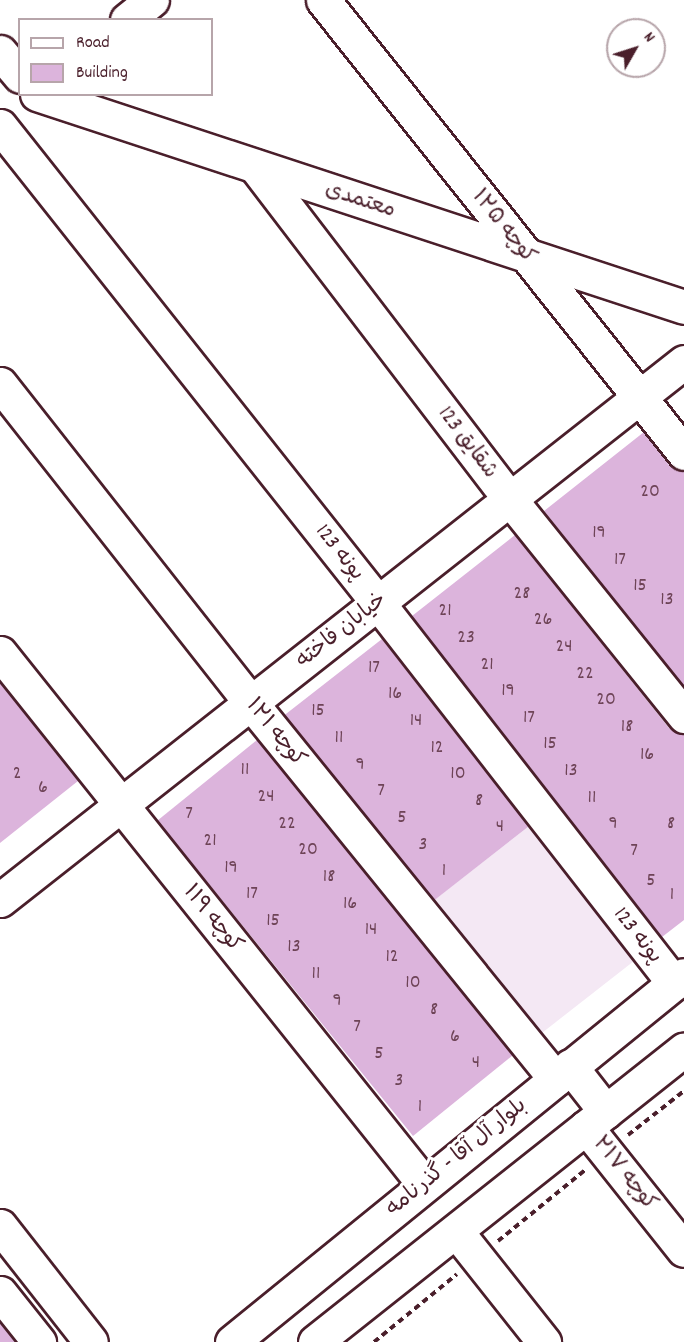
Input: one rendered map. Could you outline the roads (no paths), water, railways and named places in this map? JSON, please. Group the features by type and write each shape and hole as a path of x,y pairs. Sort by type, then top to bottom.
{"street":[{"path":"130,18 152,0"},
{"name":"کوچه ۱۲۵","path":"323,0 684,453"},
{"path":"0,52 18,74"},
{"path":"0,82 18,88"},
{"path":"0,121 32,96"},
{"name":"معتمدی","path":"41,96 684,307"},
{"name":"123 پونه","path":"0,126 679,979"},
{"name":"123 شقایق","path":"255,166 509,498 684,716"},
{"name":"خیابان فاخته","path":"0,900 684,362"},
{"name":"کوچه ۱۲۱","path":"0,384 250,703 562,1073 596,1120"},
{"name":"کوچه ۱۱۹","path":"0,653 424,1184"},
{"name":"بلوار آل آقا - گذرنامه","path":"232,1342 679,979"},
{"path":"320,1341 684,1050"},
{"name":"کوچه ۲۱۷","path":"596,1120 607,1152 684,1250"},
{"path":"0,1226 91,1342"},
{"path":"456,1231 544,1342"},
{"path":"0,1293 39,1342"}]}
